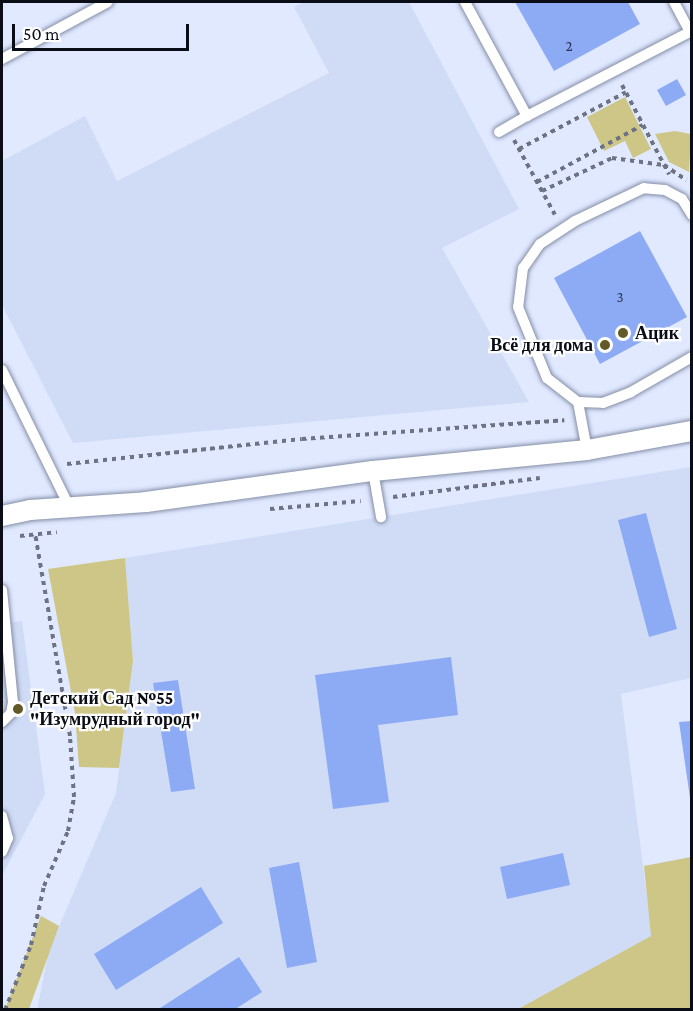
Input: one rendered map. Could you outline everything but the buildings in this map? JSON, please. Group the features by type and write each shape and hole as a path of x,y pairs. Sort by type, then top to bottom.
{"street":[{"path":"2,516 30,510 69,506 146,502 373,471 587,450 692,431"}],"lane":[{"path":"2,59 108,2"},
{"path":"465,2 527,116"},
{"path":"503,129 691,33 674,2"},
{"path":"692,215 682,199 664,190 644,188 562,229 540,244 523,268 518,307 547,378 578,402 603,403 631,392 692,357"},
{"path":"2,370 69,506"},
{"path":"578,402 587,450"},
{"path":"373,471 381,517"},
{"path":"2,590 13,702 11,713 2,722"},
{"path":"2,816 8,838 2,852"}],"path":[{"path":"615,71 682,199"},
{"path":"519,149 626,92"},
{"path":"537,182 643,125"},
{"path":"503,129 519,149 562,229"},
{"path":"542,191 612,158 664,165 692,186"},
{"path":"50,466 302,439 581,419"},
{"path":"378,499 530,480"},
{"path":"5,1010 31,945 44,886 68,831 74,797 69,726 30,510"}],"shaded area":[{"path":"304,2 409,2 519,209 442,248 529,402 73,443 2,305 2,161 85,116 117,181 329,73 294,7"},
{"path":"625,97 651,149 633,158 625,141 604,151 587,117"},
{"path":"675,131 691,134 689,172 669,162 655,134"},
{"path":"691,467 691,678 621,694 652,936 518,1009 37,1010 49,950 116,793 133,661 125,558"},
{"path":"125,558 133,661 119,768 79,767 75,713 48,569"},
{"name":"Детский Сад №55 \"Изумрудный город\"","path":"22,621 45,794 2,876 2,624"},
{"path":"691,857 691,1009 518,1009 651,936 644,866"},
{"path":"41,916 59,926 29,1009 5,1009"}],"place":[{"name":"Ацик","path":"623,333"},
{"name":"Всё для дома","path":"605,345"},
{"name":"Детский Сад №55 \"Изумрудный город\"","path":"18,709"}]}
